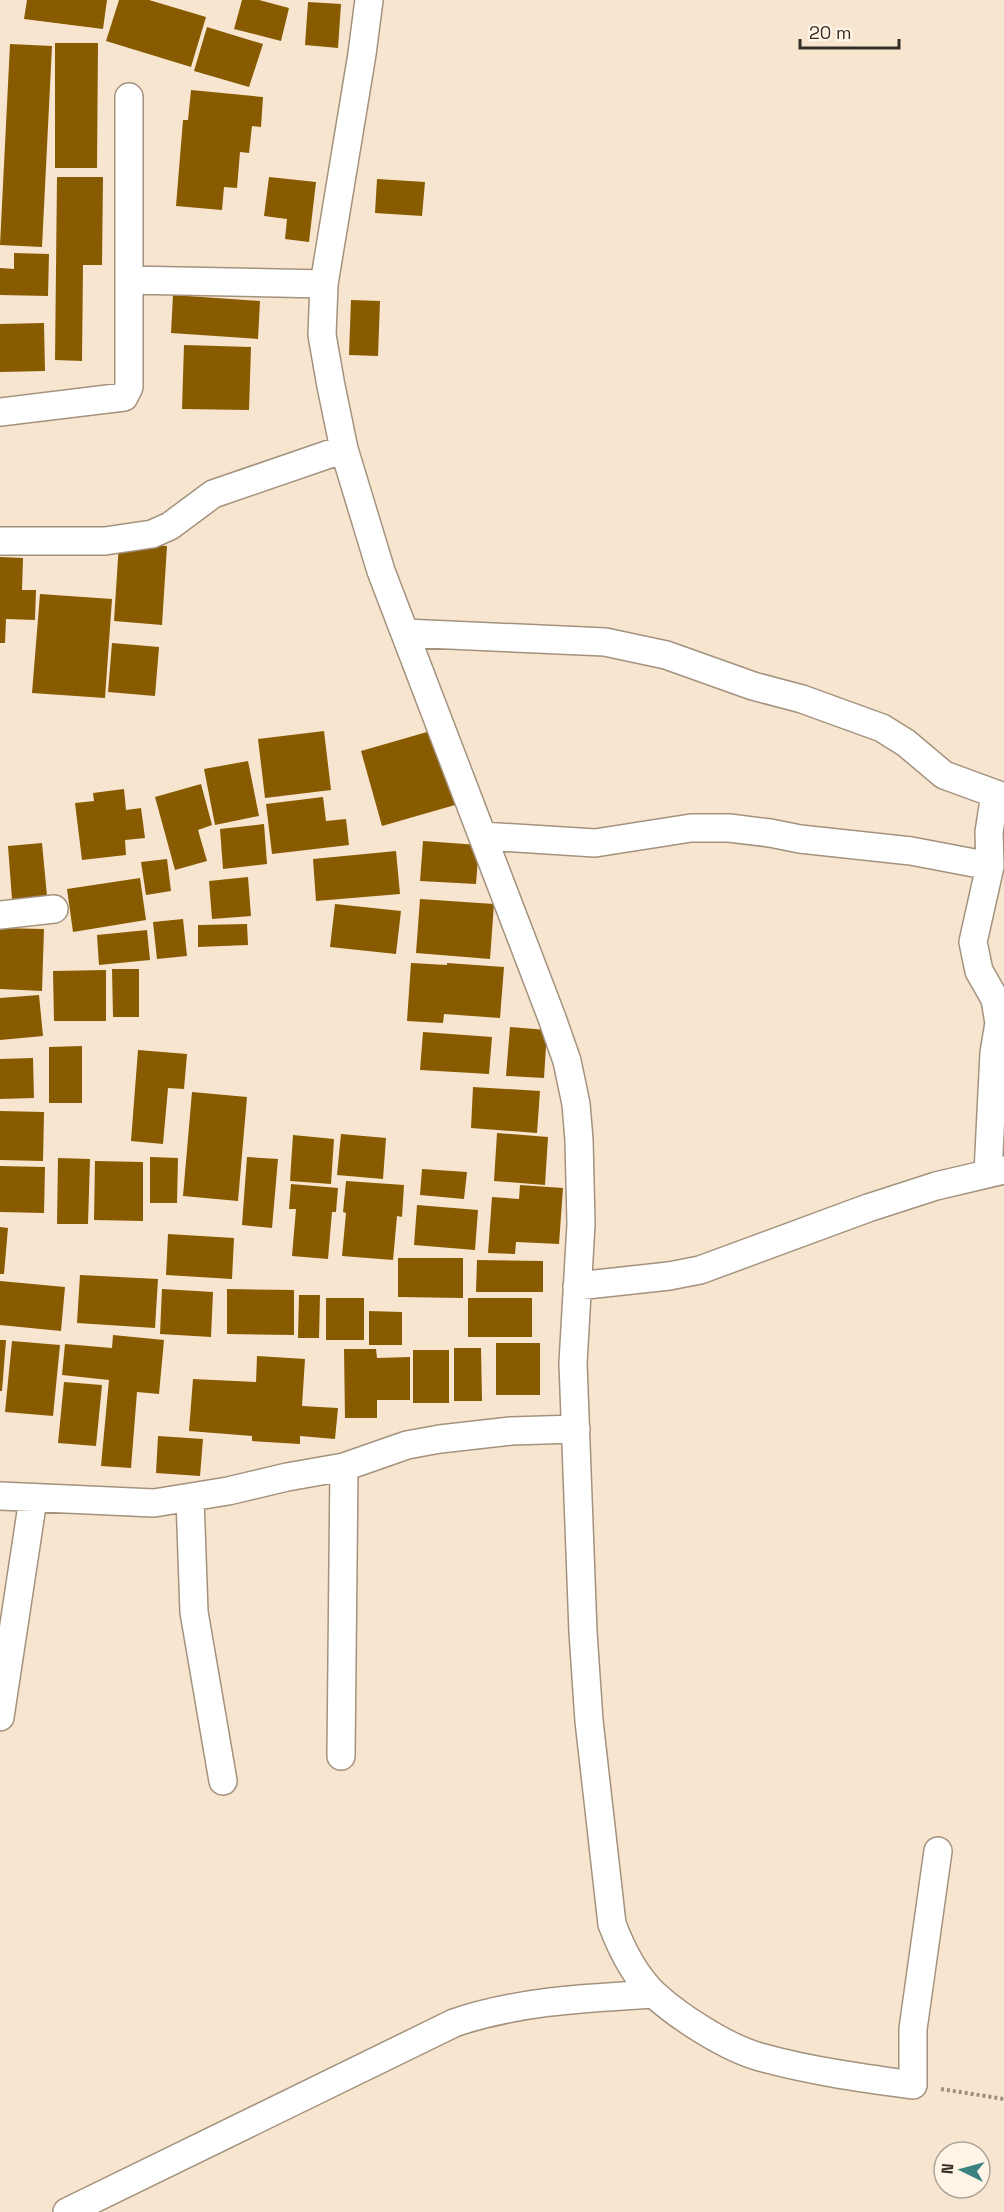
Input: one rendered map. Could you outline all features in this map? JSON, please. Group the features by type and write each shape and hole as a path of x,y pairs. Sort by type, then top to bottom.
{"street":[{"path":"369,0 324,284 322,335 344,449 381,571 552,1018 567,1061 576,1104 581,1224 573,1363 589,1721 612,1924 621,1949 653,1994 701,2029 758,2057 836,2074 913,2085 913,2029 938,1851"},
{"path":"0,412 124,397 129,387 129,97"},
{"path":"129,280 324,284"},
{"path":"0,541 105,541 152,534 170,526 213,494 344,449"},
{"path":"405,633 605,642 637,647 753,686 802,699 882,728 906,743 944,775 999,796 989,832 990,866 973,942 979,971 995,999 999,1023 994,1053 996,1172 936,1186 868,1208 700,1270 669,1276 577,1286"},
{"path":"483,836 595,843 691,828 729,828 800,839 911,851 990,866"},
{"path":"0,915 54,909"},
{"path":"0,1496 154,1503 344,1467 407,1445 440,1439 510,1431 576,1429"},
{"path":"341,1756 344,1467"},
{"path":"190,1498 194,1612 223,1781"},
{"path":"0,1718 33,1499"},
{"path":"66,2212 454,2023 478,2015 540,2004 653,1994"}],"path":[{"path":"913,2085 1004,2099"}],"building":[{"path":"27,0 107,0 103,29 24,19"},
{"path":"119,0 149,0 206,17 191,67 106,41"},
{"path":"242,0 259,0 289,8 281,41 234,29"},
{"path":"308,2 341,4 338,48 305,45"},
{"path":"207,27 263,44 249,87 194,71"},
{"path":"55,43 98,43 97,168 55,168"},
{"path":"10,44 52,46 42,247 0,245"},
{"path":"191,90 263,97 261,127 252,126 249,153 240,152 237,188 224,187 222,210 176,206 183,120 188,120"},
{"path":"57,177 103,177 102,265 83,265 82,361 55,360"},
{"path":"269,177 316,182 309,242 285,239 287,219 264,216"},
{"path":"377,179 425,182 422,216 375,213"},
{"path":"14,253 49,254 48,296 0,295 0,268 14,269"},
{"path":"173,295 260,301 258,339 171,333"},
{"path":"351,300 380,301 378,356 349,355"},
{"path":"44,323 45,371 0,372 0,324"},
{"path":"184,345 251,347 249,410 182,409"},
{"path":"119,543 167,546 162,625 114,621"},
{"path":"0,557 23,558 22,590 36,590 35,620 6,619 5,643 0,643"},
{"path":"40,594 112,599 105,698 32,693"},
{"path":"112,643 159,647 155,696 108,692"},
{"path":"434,730 455,805 382,826 361,751"},
{"path":"324,731 331,790 265,798 258,739"},
{"path":"248,761 259,816 215,825 204,769"},
{"path":"201,784 212,825 198,830 207,861 175,870 155,797"},
{"path":"124,789 126,810 141,808 145,838 125,840 126,855 82,860 75,803 94,801 93,793"},
{"path":"323,797 326,821 346,819 349,845 272,854 266,804"},
{"path":"264,824 267,864 223,869 220,829"},
{"path":"423,841 479,845 476,884 420,881"},
{"path":"42,843 47,896 12,899 8,846"},
{"path":"396,851 400,894 316,901 313,859"},
{"path":"167,859 171,891 146,895 141,862"},
{"path":"248,877 251,916 212,919 209,881"},
{"path":"140,878 146,920 73,932 67,889"},
{"path":"420,899 494,904 490,959 416,953"},
{"path":"335,904 401,911 396,954 330,947"},
{"path":"183,919 187,956 157,959 153,922"},
{"path":"247,924 248,945 198,947 198,925"},
{"path":"0,928 44,929 42,991 0,989"},
{"path":"147,930 150,960 99,965 97,935"},
{"path":"411,963 504,967 500,1018 444,1014 443,1023 407,1021"},
{"path":"112,969 139,969 139,1017 113,1017"},
{"path":"106,970 106,1021 54,1021 53,971"},
{"path":"39,995 43,1036 0,1040 0,998"},
{"path":"510,1027 547,1030 544,1078 506,1076"},
{"path":"423,1032 492,1037 489,1074 420,1070"},
{"path":"82,1046 82,1103 49,1103 49,1047"},
{"path":"138,1050 187,1054 184,1089 168,1088 163,1144 131,1141"},
{"path":"33,1058 34,1098 0,1099 0,1059"},
{"path":"473,1087 540,1091 537,1133 471,1128"},
{"path":"192,1092 247,1097 238,1201 183,1196"},
{"path":"0,1111 44,1112 43,1161 0,1160"},
{"path":"497,1133 548,1137 545,1185 494,1181"},
{"path":"341,1134 386,1138 383,1179 337,1175"},
{"path":"293,1135 334,1139 331,1184 290,1181"},
{"path":"150,1157 178,1158 177,1203 150,1203"},
{"path":"247,1157 278,1159 272,1228 242,1225"},
{"path":"58,1158 90,1159 88,1224 57,1224"},
{"path":"95,1161 143,1162 143,1221 94,1220"},
{"path":"0,1166 45,1167 44,1213 0,1212"},
{"path":"422,1169 467,1172 464,1199 420,1195"},
{"path":"346,1181 404,1185 402,1217 397,1216 393,1260 342,1256"},
{"path":"291,1184 338,1188 336,1212 332,1212 328,1259 292,1256 296,1209 289,1209"},
{"path":"520,1185 563,1188 559,1244 516,1242 515,1254 488,1253 492,1197 519,1199"},
{"path":"417,1205 478,1210 475,1250 414,1245"},
{"path":"0,1227 8,1228 4,1274 0,1274"},
{"path":"168,1234 234,1238 232,1279 166,1275"},
{"path":"398,1258 463,1258 463,1298 398,1297"},
{"path":"477,1260 543,1261 543,1292 476,1292"},
{"path":"80,1275 158,1279 155,1328 77,1323"},
{"path":"0,1281 65,1287 61,1331 0,1325"},
{"path":"162,1289 213,1292 211,1337 160,1334"},
{"path":"227,1289 294,1290 294,1335 227,1334"},
{"path":"299,1295 320,1295 319,1338 298,1338"},
{"path":"326,1298 364,1298 364,1340 326,1340"},
{"path":"468,1298 532,1298 532,1337 468,1337"},
{"path":"369,1311 402,1312 402,1345 369,1345"},
{"path":"113,1335 164,1340 159,1394 137,1392 131,1468 101,1466 109,1380 62,1375 65,1344 112,1348"},
{"path":"0,1340 6,1340 2,1391 0,1391"},
{"path":"12,1341 60,1345 53,1416 5,1412"},
{"path":"496,1343 540,1343 540,1395 496,1395"},
{"path":"454,1348 481,1348 482,1401 454,1401"},
{"path":"344,1349 376,1349 377,1358 410,1357 410,1400 377,1400 377,1418 345,1418"},
{"path":"413,1350 449,1350 449,1403 413,1403"},
{"path":"257,1356 305,1359 302,1406 338,1408 335,1439 300,1436 300,1444 252,1441 252,1436 189,1431 193,1379 256,1382"},
{"path":"64,1382 102,1385 96,1446 58,1443"},
{"path":"158,1436 203,1439 200,1476 156,1473"}]}
